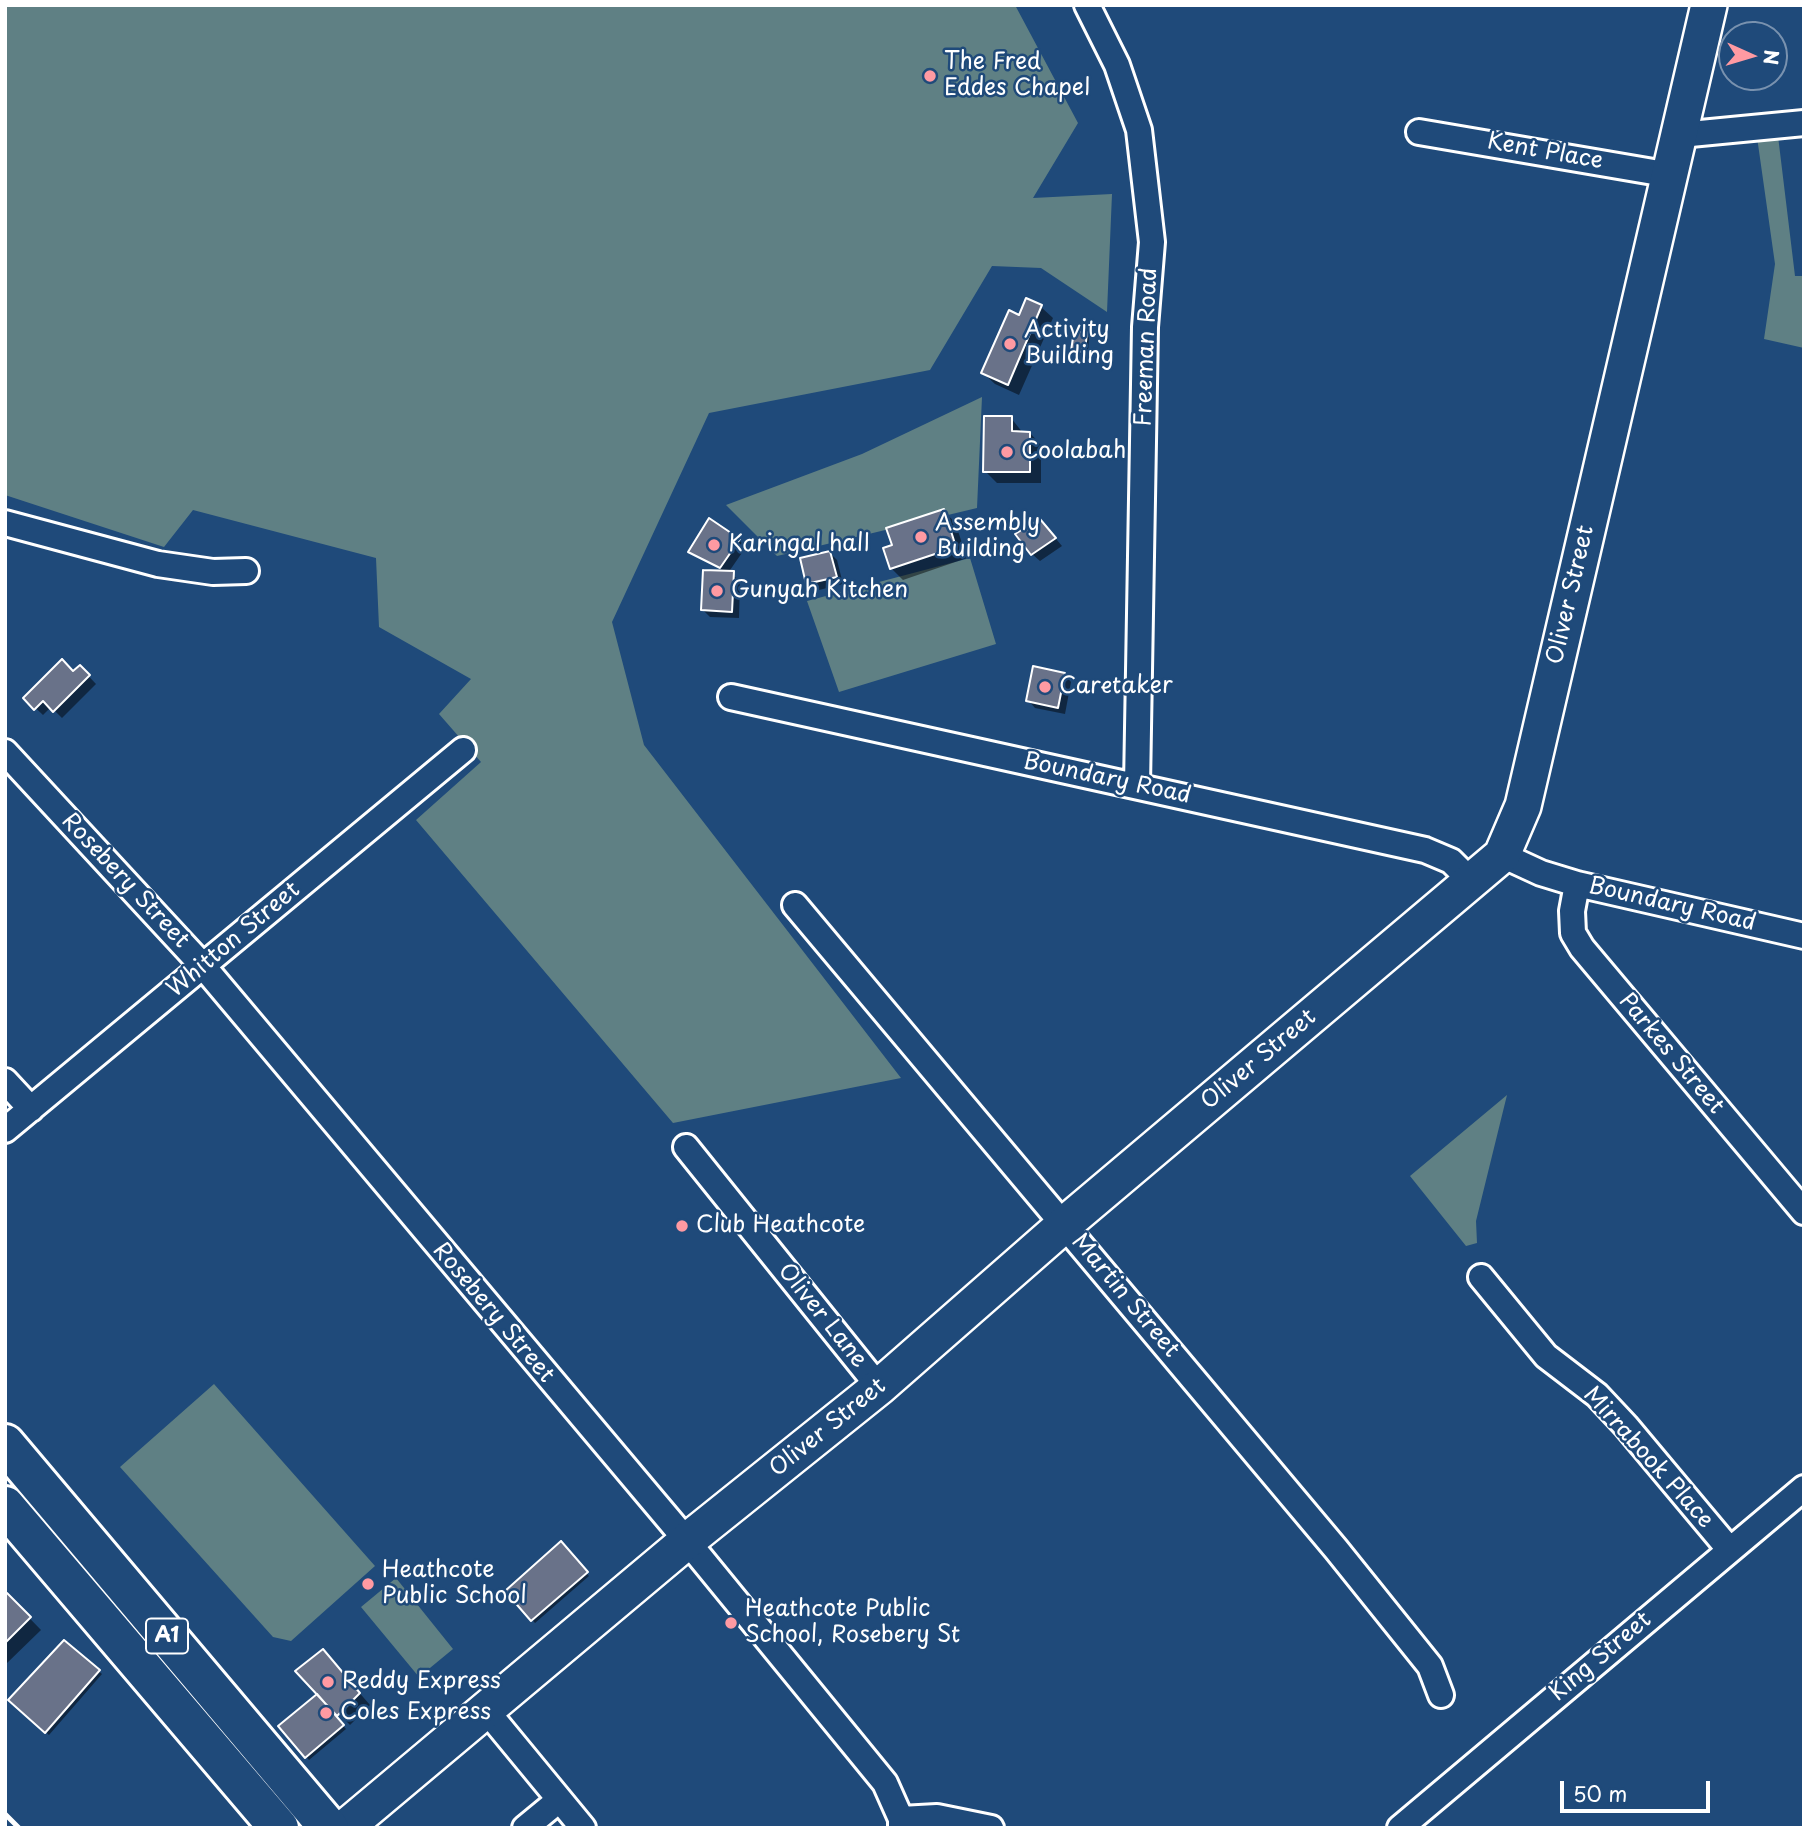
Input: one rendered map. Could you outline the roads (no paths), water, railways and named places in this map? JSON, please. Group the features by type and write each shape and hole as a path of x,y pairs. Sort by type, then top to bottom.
{"highway":[{"name":"A1","path":"5,1444 329,1828"},
{"name":"A1","path":"5,1506 279,1828"}],"street":[{"name":"Freeman Road","path":"1087,5 1118,65 1139,130 1152,242 1146,327 1137,785"},
{"name":"Oliver Street","path":"345,1828 687,1541 879,1387 1065,1224 1502,855 1511,840 1523,806 1709,5"},
{"path":"1680,135 1804,123"},
{"name":"Kent Place","path":"1419,132 1671,175"},
{"path":"5,523 158,564 213,572 246,571"},
{"name":"Boundary Road","path":"732,697 1425,849 1451,861 1472,883"},
{"name":"Whitton Street","path":"5,1130 463,750"},
{"name":"Rosebery Street","path":"5,752 202,966 687,1541 885,1783 901,1824 937,1817 991,1828"},
{"name":"Boundary Road","path":"1502,855 1541,873 1577,884 1804,936"},
{"name":"Parkes Street","path":"1577,884 1572,911 1573,933 1582,948 1804,1213"},
{"name":"Martin Street","path":"795,905 1065,1224 1413,1644 1430,1666 1441,1695"},
{"path":"5,1081 31,1109"},
{"name":"Oliver Lane","path":"686,1147 879,1387"},
{"name":"Mirrabook Place","path":"1481,1277 1546,1356 1597,1395 1626,1426 1728,1549"},
{"name":"King Street","path":"1400,1828 1728,1549 1804,1488"},
{"path":"485,1709 583,1828"},
{"path":"525,1828 559,1800"}],"railway":[{"path":"5,1814 19,1828"}],"place":[{"name":"The Fred Eddes Chapel","path":"930,76"},
{"name":"Activity Building","path":"1010,344"},
{"name":"Coolabah","path":"1007,452"},
{"name":"Assembly Building","path":"921,537"},
{"name":"Karingal hall","path":"714,545"},
{"name":"Gunyah Kitchen","path":"717,591"},
{"name":"Caretaker","path":"1045,687"},
{"name":"Club Heathcote","path":"682,1226"},
{"name":"Heathcote Public School","path":"368,1584"},
{"name":"Heathcote Public School, Rosebery St","path":"731,1623"},
{"name":"Reddy Express","path":"328,1682"},
{"name":"Coles Express","path":"326,1713"}]}
